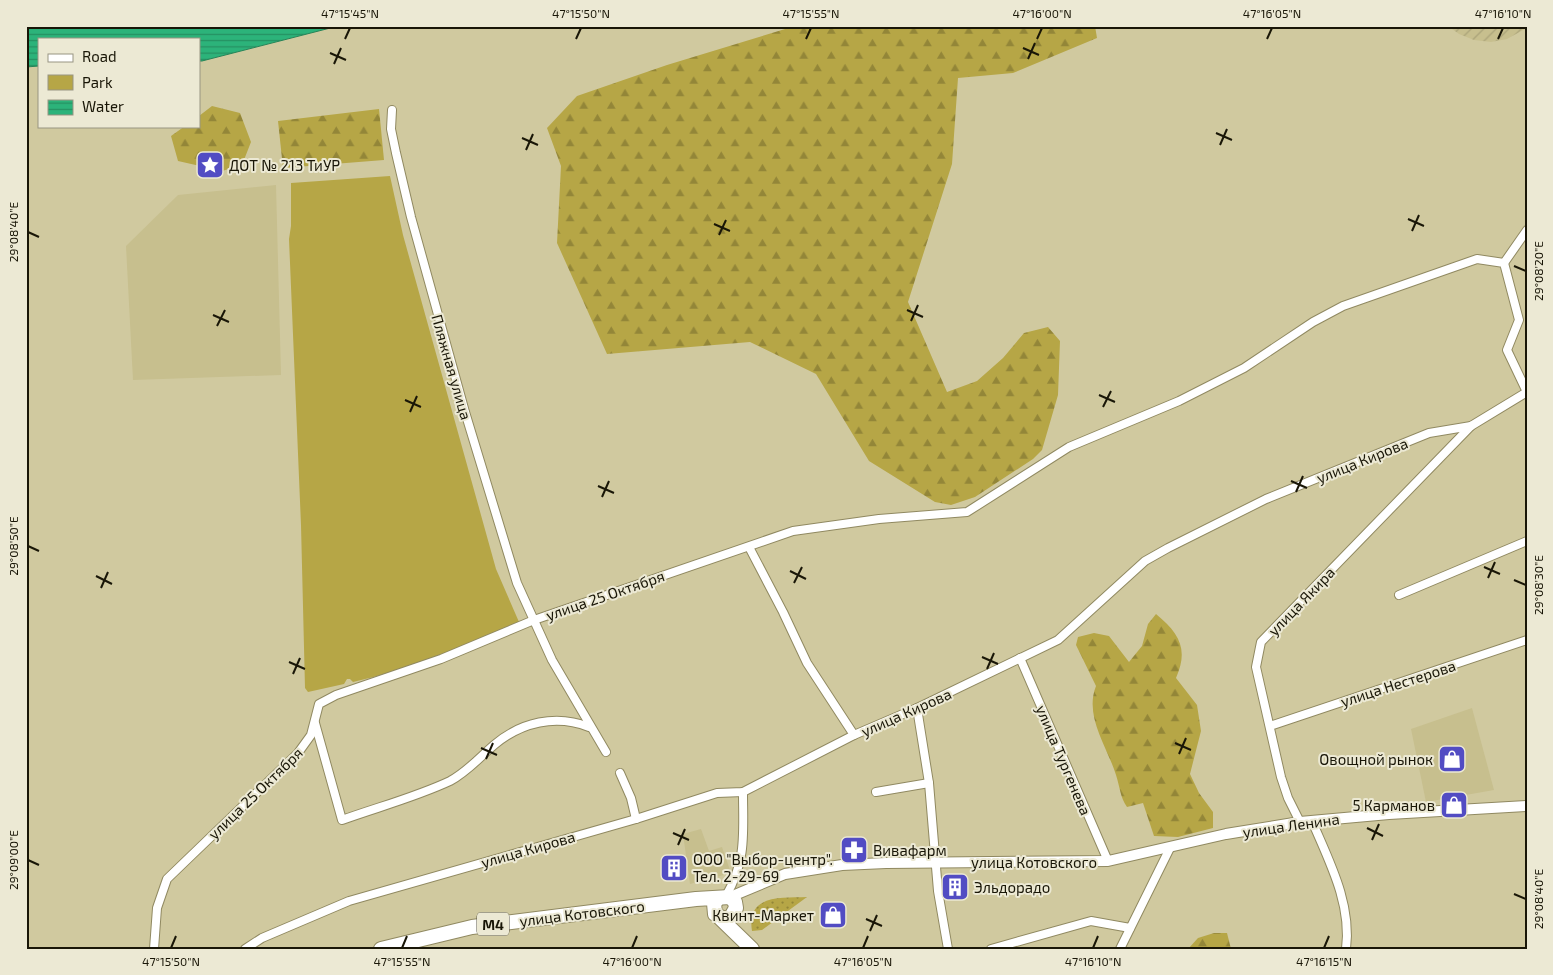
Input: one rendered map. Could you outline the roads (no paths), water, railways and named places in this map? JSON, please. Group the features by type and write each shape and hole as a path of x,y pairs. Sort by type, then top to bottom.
{"highway":[{"name":"улица Котовского","path":"380,949 472,927 696,899 729,902"},
{"path":"696,899 718,916 752,949"},
{"path":"718,916 731,917 729,902"},
{"path":"718,916 714,903 729,902"},
{"path":"729,902 738,935"}],"street":[{"name":"Пляжная улица","path":"392,110 391,129 396,153 459,394 517,583 552,660 590,728 606,752"},
{"path":"1527,230 1504,263 1519,320 1507,350 1527,392"},
{"name":"улица 25 Октября","path":"154,949 158,908 167,879 298,753 312,735 319,704 336,695 441,659 534,620 671,571 793,531 879,519 966,512 1069,447 1179,402 1244,368 1313,322 1343,306 1477,259 1504,263"},
{"name":"улица Кирова","path":"245,949 262,938 349,901 636,819 717,793 743,792 854,735 894,716 917,708 1058,640 1145,561 1168,548 1266,499 1429,433 1471,426 1527,392"},
{"name":"улица Якира","path":"1300,822 1288,798 1281,777 1256,667 1261,642 1471,426"},
{"path":"1399,595 1527,541"},
{"path":"748,547 783,612 806,663 854,735"},
{"name":"улица Нестерова","path":"1270,726 1527,640"},
{"name":"улица Тургенева","path":"1020,658 1108,862"},
{"path":"917,708 929,783 935,863 948,949"},
{"path":"316,723 342,820 427,791 452,780 513,731 526,726 542,721 560,721 576,722 590,728"},
{"path":"620,773 631,798 636,819"},
{"path":"876,792 929,783"},
{"path":"729,902 744,843 743,792"},
{"name":"улица Ленина","path":"1170,848 1226,834 1300,822 1388,814 1527,806"},
{"path":"1312,821 1339,888 1346,918 1346,949"},
{"path":"1120,949 1170,848"},
{"name":"улица Котовского","path":"729,902 750,888 785,874 842,865 1108,862 1170,848"},
{"path":"991,949 1091,921 1130,928"}],"water":[{"path":"26,26 338,26 202,61 200,61 200,38 38,38 38,66 26,67"}],"place":[{"name":"ДОТ № 213 ТиУР","path":"210,165"},
{"name":"Овощной рынок","path":"1452,759"},
{"name":"5 Карманов","path":"1454,805"},
{"name":"Вивафарм","path":"854,850"},
{"name":"ООО \"Выбор-центр\". Тел. 2-29-69","path":"674,868"},
{"name":"Эльдорадо","path":"955,887"},
{"name":"Квинт-Маркет","path":"833,915"}]}
